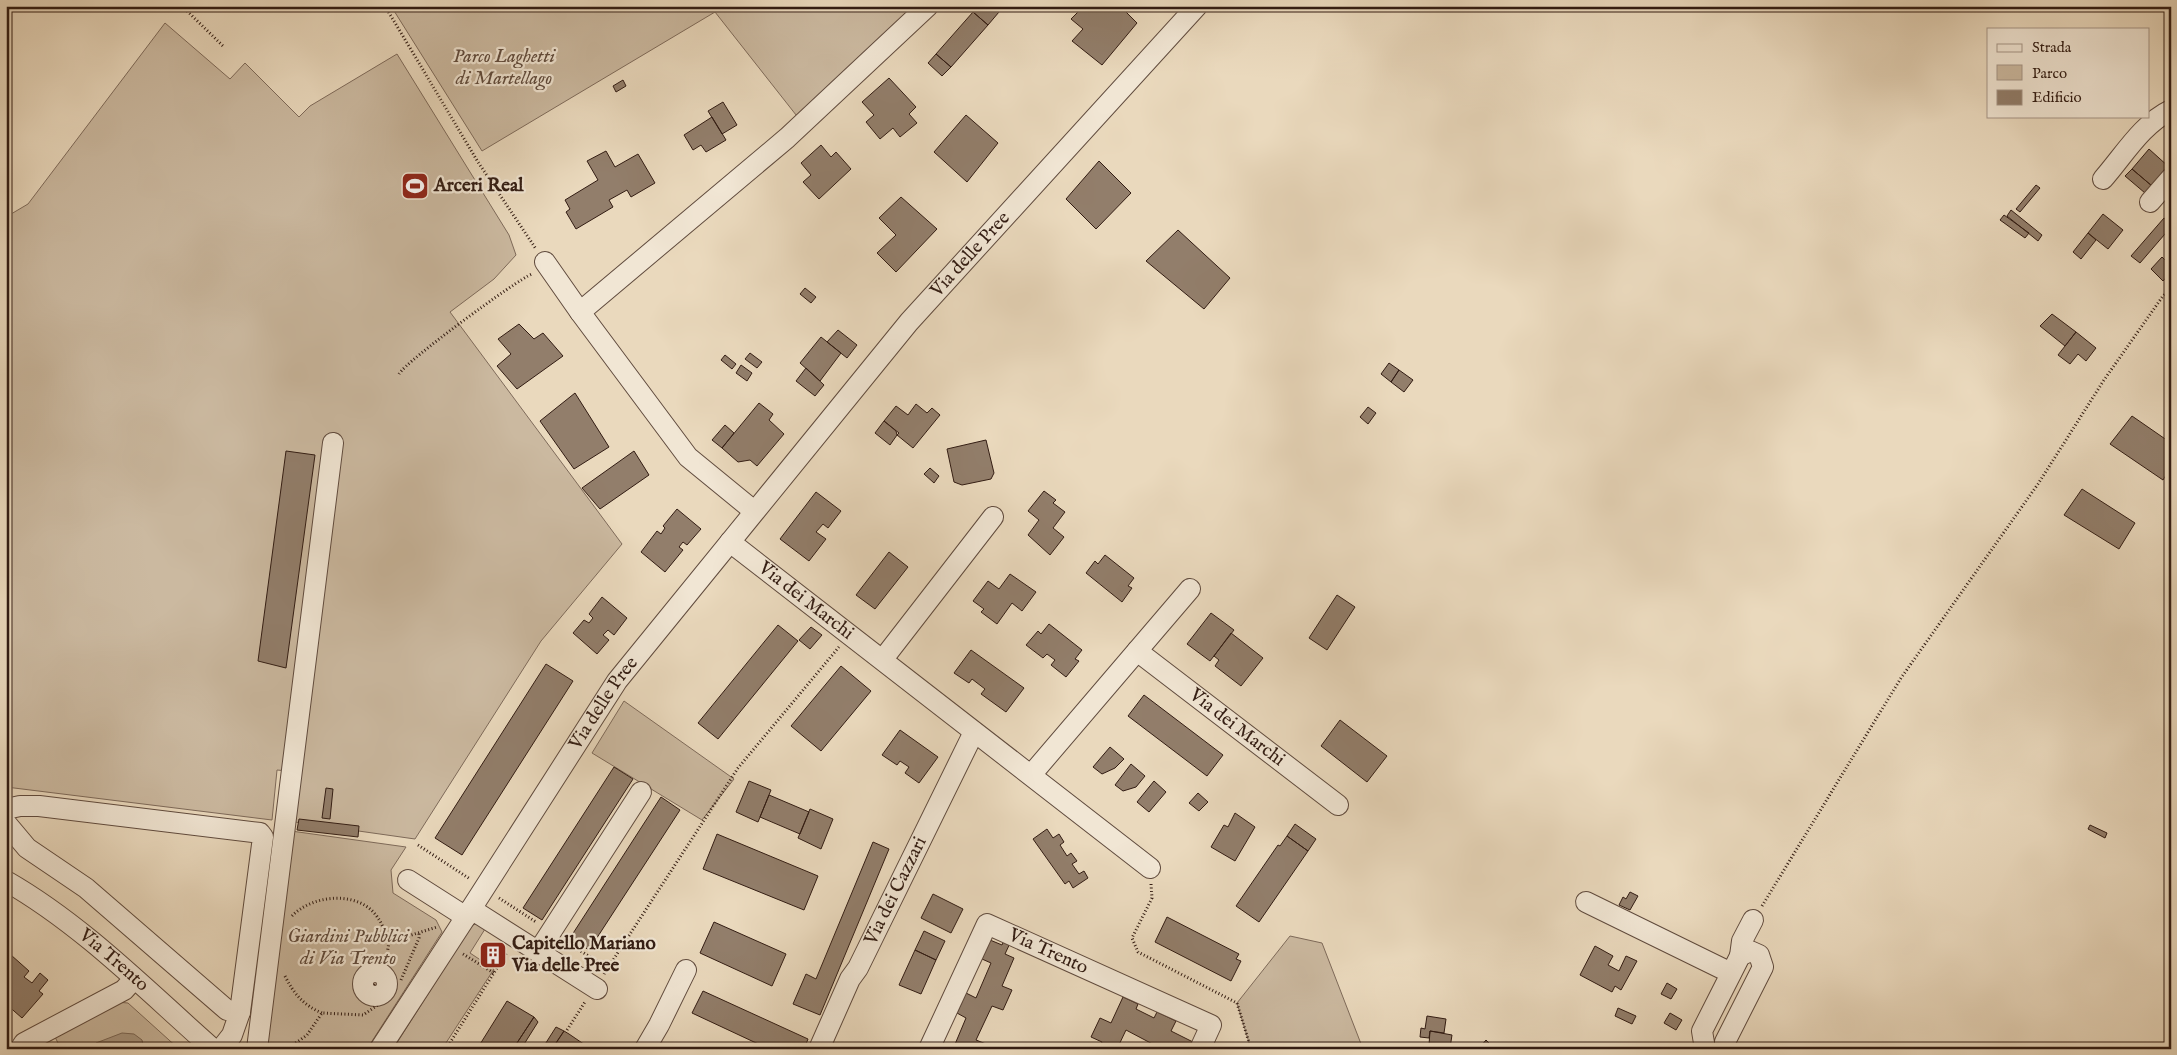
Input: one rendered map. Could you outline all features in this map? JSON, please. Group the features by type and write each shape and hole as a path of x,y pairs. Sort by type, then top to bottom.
{"street":[{"path":"580,312 786,138 928,6"},
{"name":"Via delle Pree","path":"380,1049 617,681 909,322 1197,6"},
{"path":"2103,179 2144,130 2157,117 2171,110"},
{"path":"2150,202 2171,178"},
{"path":"547,265 688,457 754,511"},
{"path":"257,1049 332,443"},
{"path":"883,659 993,517"},
{"name":"Via dei Marchi","path":"730,542 1150,868"},
{"path":"1031,774 1190,589"},
{"name":"Via dei Marchi","path":"1137,651 1338,805"},
{"name":"Via dei Cazzari","path":"819,1049 850,980 974,732"},
{"path":"538,952 641,792"},
{"path":"6,809 20,806 39,806 260,833 264,837 240,1012 232,1035 221,1049"},
{"path":"6,823 27,848 86,888 227,1010 240,1012"},
{"path":"408,880 516,938 596,989"},
{"name":"Via Trento","path":"6,881 34,897 76,929 213,1049"},
{"path":"1586,902 1736,965"},
{"path":"1705,1049 1702,1031 1736,965 1742,941 1753,920"},
{"name":"Via Trento","path":"929,1049 987,924 1211,1025 1200,1049"},
{"path":"1725,1049 1725,1042 1763,967 1760,955 1750,951 1736,965"},
{"path":"644,1049 659,1025 686,970"},
{"path":"20,1049 24,1043 124,990 134,979"}],"path":[{"path":"182,6 222,46"},
{"path":"384,6 478,162 547,265 528,275 431,346 402,368 399,374"},
{"path":"1753,920 1901,678 2038,484 2104,380 2163,296 2171,288"},
{"path":"567,1030 596,989 738,768 842,644"},
{"path":"418,845 472,880"},
{"path":"1150,868 1152,898 1132,938 1138,952 1237,1003 1251,1049"},
{"path":"290,922 292,915 314,902 338,898 356,900 378,916 389,942 385,968 378,979"},
{"path":"389,942 438,926 451,939 494,973"},
{"path":"398,986 419,938 419,933"},
{"path":"446,1049 516,938"},
{"path":"284,974 293,992 308,1007 322,1013 363,1015 386,1001 395,992"},
{"path":"287,1049 307,1035 322,1013"}],"green space":[{"name":"Parco Laghetti di Martellago","path":"391,6 919,6 800,120 715,12 482,151"},
{"path":"165,23 230,79 245,63 299,117 310,106 397,54 509,235 516,255 494,279 450,312 622,544 541,641 415,839 295,822 299,772 277,770 272,820 6,787 6,217 28,204"},
{"path":"624,701 734,779 702,820 592,753"},
{"name":"Giardini Pubblici di Via Trento","path":"291,831 406,847 391,870 393,893 436,920 442,932 367,1049 266,1049"},
{"path":"476,924 485,929 470,953 494,969 442,1049 393,1049 472,925"},
{"path":"1290,936 1322,943 1363,1049 1251,1049 1237,1003"},
{"path":"116,1002 128,1003 179,1049 61,1049 54,1035"}],"shaded area":[{"path":"122,1033 134,1034 142,1040 144,1049 93,1049 96,1043"}],"building":[{"path":"978,6 993,6 999,12 988,25 973,12"},
{"path":"1084,6 1120,6 1137,23 1102,65 1072,41 1083,29 1071,19"},
{"path":"973,12 988,25 951,67 936,54"},
{"path":"936,54 951,67 942,76 928,63"},
{"path":"889,78 916,107 909,114 917,123 900,137 893,128 880,139 866,122 874,115 862,102"},
{"path":"623,80 626,86 616,92 613,86"},
{"path":"723,102 737,125 722,134 708,111"},
{"path":"966,115 998,143 967,182 934,152"},
{"path":"712,117 726,140 706,152 701,145 693,150 684,135"},
{"path":"821,145 831,157 836,152 851,169 819,199 803,182 811,175 801,163"},
{"path":"2149,149 2169,167 2152,186 2132,169"},
{"path":"606,151 615,167 638,154 655,183 631,197 627,190 609,200 613,207 576,229 566,212 570,209 565,200 598,180 587,161"},
{"path":"1099,161 1131,193 1096,229 1066,199"},
{"path":"2132,169 2152,186 2145,193 2125,176"},
{"path":"2036,185 2040,188 2020,212 2016,209"},
{"path":"901,197 937,229 896,272 877,253 896,235 879,218"},
{"path":"2011,210 2042,235 2038,241 2007,216"},
{"path":"2103,214 2123,230 2108,249 2088,233"},
{"path":"2004,215 2029,233 2025,238 2000,220"},
{"path":"2164,218 2171,223 2171,227 2140,263 2131,256"},
{"path":"1178,230 1230,278 1204,309 1146,261"},
{"path":"2088,233 2096,240 2081,259 2073,252"},
{"path":"2162,257 2171,266 2171,272 2163,281 2151,269"},
{"path":"805,288 816,297 811,303 800,294"},
{"path":"2052,314 2076,332 2065,346 2040,326"},
{"path":"519,324 534,339 543,333 563,356 517,389 497,366 511,354 498,339"},
{"path":"838,330 857,345 847,358 827,342"},
{"path":"2076,332 2096,348 2086,361 2078,354 2070,364 2058,355"},
{"path":"821,337 841,353 820,381 800,363"},
{"path":"750,353 762,362 757,368 745,359"},
{"path":"725,355 736,364 732,369 721,360"},
{"path":"1389,363 1399,370 1391,382 1381,374"},
{"path":"741,365 752,373 747,381 736,373"},
{"path":"806,368 824,385 815,396 796,381"},
{"path":"1399,370 1413,380 1404,392 1391,382"},
{"path":"575,393 609,447 574,469 540,421"},
{"path":"759,403 773,414 769,420 784,434 757,466 750,460 738,462 722,448"},
{"path":"916,404 927,413 932,408 940,415 913,448 884,421 896,406 908,415"},
{"path":"1368,407 1376,413 1368,424 1360,417"},
{"path":"2132,416 2171,443 2171,467 2163,480 2110,444"},
{"path":"884,421 896,431 897,435 890,445 875,433"},
{"path":"725,425 734,433 722,448 712,440"},
{"path":"986,440 994,473 991,479 962,485 954,482 947,449"},
{"path":"286,451 315,455 286,668 258,661"},
{"path":"634,451 649,475 600,509 582,488"},
{"path":"930,468 939,476 934,483 924,474"},
{"path":"2082,489 2135,523 2119,549 2064,515"},
{"path":"1044,491 1056,500 1053,503 1065,512 1053,528 1064,537 1050,555 1028,535 1039,520 1028,511"},
{"path":"816,492 841,511 828,528 823,524 816,532 826,539 809,561 780,539"},
{"path":"677,509 701,529 687,545 683,542 679,547 683,550 665,572 641,552 657,531 661,534 665,528 663,526"},
{"path":"889,552 908,567 875,609 856,595"},
{"path":"1105,555 1134,578 1128,586 1132,588 1122,602 1086,573 1095,561 1098,564"},
{"path":"1010,574 1036,592 1022,611 1012,603 997,624 981,612 984,609 973,601 988,581 999,589"},
{"path":"1337,595 1355,607 1327,650 1309,638"},
{"path":"602,597 627,618 614,635 608,630 603,635 609,640 597,654 573,633 584,620 589,623 593,618 589,614"},
{"path":"1211,613 1234,630 1210,661 1187,644"},
{"path":"1049,624 1082,650 1075,659 1079,661 1066,677 1051,665 1055,660 1047,654 1043,658 1026,645 1038,631 1041,634"},
{"path":"778,625 798,641 718,739 698,723"},
{"path":"811,627 822,635 810,649 799,640"},
{"path":"1231,633 1263,658 1241,686 1215,666 1219,660 1214,656"},
{"path":"971,650 1024,688 1006,712 981,694 985,689 972,679 969,683 954,673"},
{"path":"546,664 573,681 462,855 435,838"},
{"path":"841,666 871,691 821,751 791,726"},
{"path":"1144,695 1223,755 1207,776 1128,716"},
{"path":"1340,720 1387,756 1367,782 1321,746"},
{"path":"900,730 938,757 919,783 905,773 909,767 900,761 897,765 882,755"},
{"path":"1110,747 1124,759 1115,768 1102,774 1093,767"},
{"path":"1131,764 1145,776 1136,787 1123,791 1115,785"},
{"path":"614,767 633,779 542,920 523,908"},
{"path":"749,781 771,790 758,822 736,812"},
{"path":"1154,781 1166,792 1149,812 1137,802"},
{"path":"326,788 333,789 330,819 322,818"},
{"path":"1198,793 1208,802 1199,811 1189,803"},
{"path":"769,795 809,812 800,834 760,817"},
{"path":"661,797 680,810 589,950 570,938"},
{"path":"810,809 833,819 821,849 798,838"},
{"path":"1235,813 1255,827 1235,861 1211,847 1224,825 1228,827"},
{"path":"299,819 359,826 358,837 297,830"},
{"path":"1295,824 1316,839 1308,851 1287,836"},
{"path":"2090,825 2107,833 2105,838 2088,829"},
{"path":"1047,829 1053,838 1059,834 1064,842 1060,845 1067,856 1071,853 1077,861 1072,864 1079,874 1084,871 1088,878 1073,888 1069,881 1065,884 1033,839"},
{"path":"717,834 818,876 804,910 703,869"},
{"path":"1287,836 1308,851 1259,922 1236,906 1278,845 1280,846"},
{"path":"873,842 889,849 820,1015 793,1004 806,974 816,979"},
{"path":"1630,892 1638,896 1630,910 1619,905 1623,897 1626,899"},
{"path":"933,894 963,909 951,933 921,918"},
{"path":"1167,917 1239,954 1236,959 1241,961 1231,981 1155,942"},
{"path":"714,922 786,954 772,986 700,953"},
{"path":"924,931 945,941 936,960 915,950"},
{"path":"1005,938 1011,941 1005,954 1014,958 1002,986 1012,990 1003,1010 992,1006 976,1040 986,1044 984,1049 953,1049 966,1018 957,1013 966,993 976,998 991,963 982,959 990,940 1002,945"},
{"path":"1595,946 1613,956 1608,965 1619,971 1626,956 1637,961 1621,990 1615,986 1612,992 1580,975"},
{"path":"915,950 936,960 921,994 899,985"},
{"path":"11,955 29,971 24,977 32,983 40,973 48,980 39,991 43,994 22,1018 6,1004 6,962"},
{"path":"1667,983 1677,989 1671,999 1661,994"},
{"path":"703,991 808,1039 804,1049 769,1049 692,1013"},
{"path":"1123,997 1138,1004 1136,1009 1154,1018 1157,1012 1176,1021 1171,1031 1197,1044 1195,1049 1162,1049 1126,1030 1117,1049 1099,1048 1102,1042 1091,1037 1100,1018 1111,1023"},
{"path":"507,1001 534,1017 513,1049 477,1049"},
{"path":"1618,1008 1636,1016 1632,1024 1615,1016"},
{"path":"1670,1013 1682,1020 1676,1030 1664,1023"},
{"path":"1427,1016 1446,1019 1444,1033 1430,1031 1429,1038 1420,1037 1421,1028 1425,1029"},
{"path":"534,1017 538,1022 521,1049 513,1049"},
{"path":"556,1027 564,1031 552,1049 542,1049"},
{"path":"564,1031 569,1034 591,1049 552,1049"},
{"path":"1430,1031 1452,1035 1450,1048 1455,1049 1433,1049 1434,1046 1429,1045"},
{"path":"1486,1040 1495,1049 1480,1047"}],"place":[{"name":"Arceri Real","path":"415,186"},
{"name":"Capitello Mariano Via delle Pree","path":"493,955"}]}
